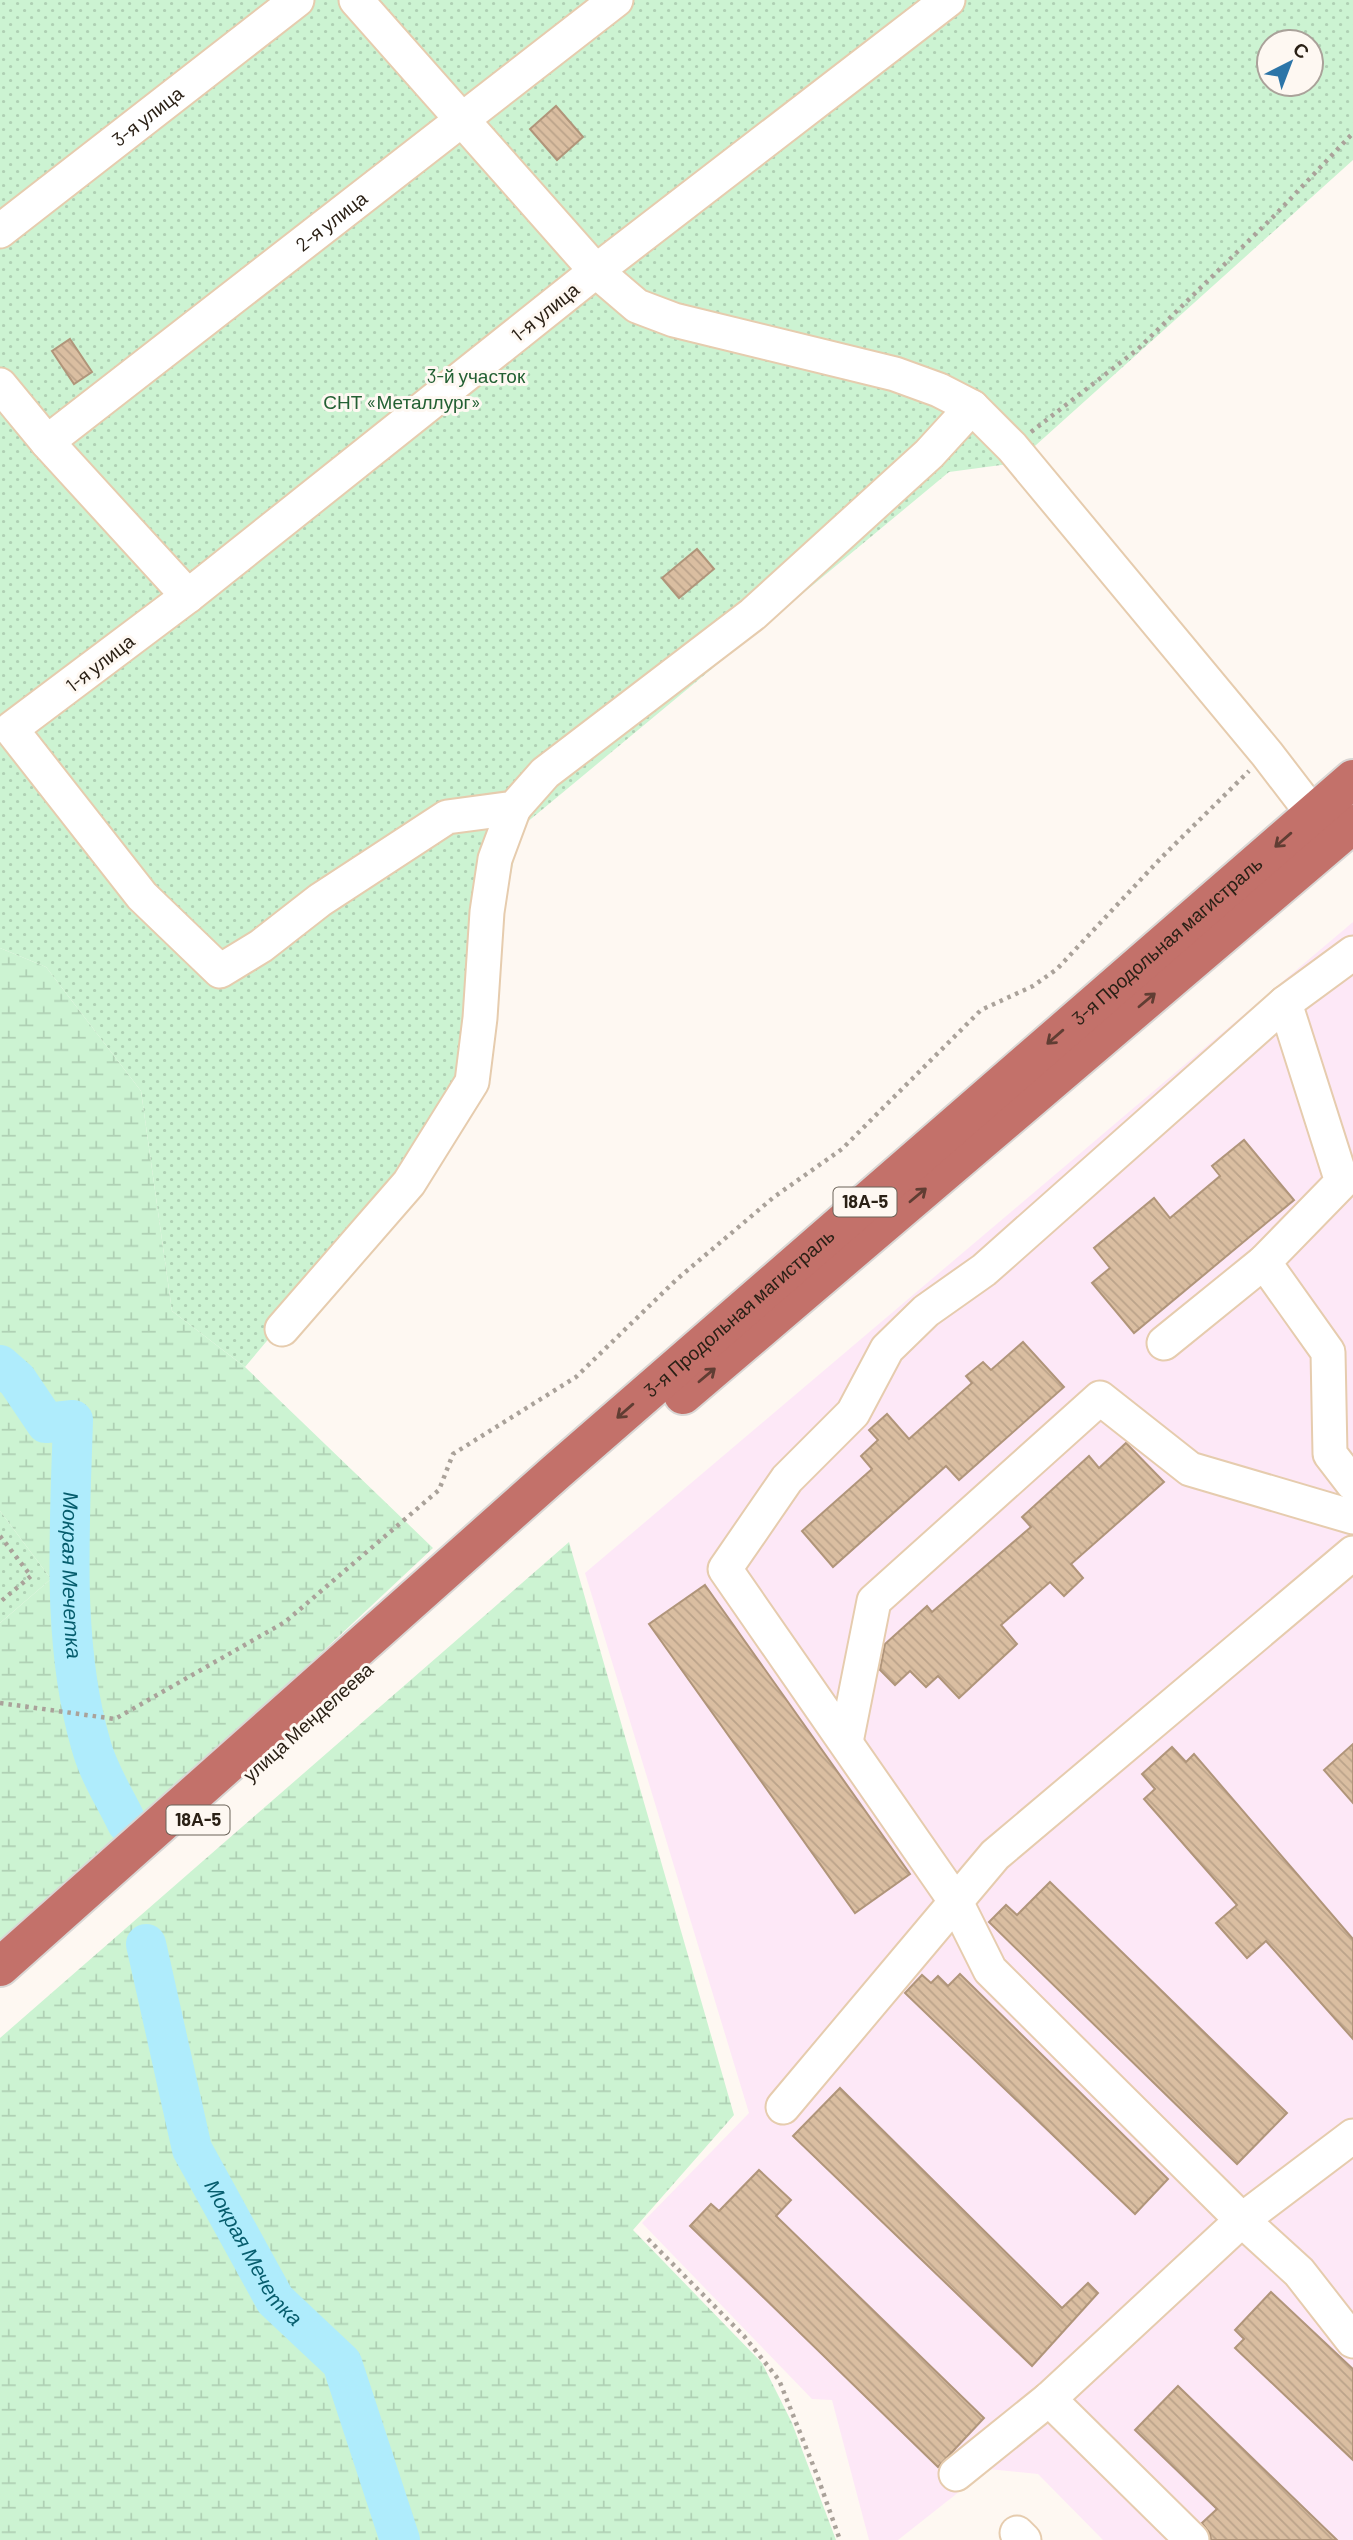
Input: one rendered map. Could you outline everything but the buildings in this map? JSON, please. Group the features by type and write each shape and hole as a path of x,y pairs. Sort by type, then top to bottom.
{"highway":[{"name":"3-я Продольная магистраль","path":"388,1636 828,1233 1353,779"},
{"name":"3-я Продольная магистраль","path":"388,1636 506,1546 1353,824"},
{"name":"улица Менделеева","path":"0,1967 388,1636"},
{"name":"улица Менделеева","path":"0,1995 388,1636"}],"street":[{"name":"3-я улица","path":"0,231 297,0"},
{"path":"356,0 596,271 637,306 674,320 895,374 939,390 972,407 1012,447 1267,754 1313,814"},
{"name":"2-я улица","path":"47,442 616,0"},
{"name":"1-я улица","path":"514,808 447,817 320,900 261,946 220,971 142,896 11,729 188,596 596,271 948,0"},
{"path":"0,385 47,442 188,596"},
{"path":"282,1329 409,1183 471,1082 480,1018 487,912 495,859 514,808 545,773 753,614 929,454 972,407"},
{"path":"1353,953 1285,1003 984,1270 926,1311 887,1349 853,1413 787,1479 725,1569 956,1902 990,1970 1242,2220 1299,2272 1353,2341"},
{"path":"1164,1343 1264,1262 1342,1182 1285,1003"},
{"path":"1264,1262 1328,1352 1330,1454 1353,1484"},
{"path":"846,1742 874,1601 1100,1398 1190,1469 1353,1517"},
{"path":"783,2107 995,1855 1353,1553"},
{"path":"956,2474 1049,2399 1242,2220 1353,2136"},
{"path":"1049,2399 1192,2540"}],"path":[{"path":"1012,447 1138,349 1275,215 1353,133"},
{"path":"0,1703 115,1719 285,1622 439,1490 453,1454 576,1377 685,1272 774,1197 842,1149 981,1010 1033,986 1057,969 1161,858 1267,754"},
{"path":"0,1536 31,1576 0,1602"},
{"path":"648,2239 744,2336 779,2380 840,2540"}],"shaded area":[{"path":"1353,922 1353,2540 1103,2540 1038,2474 988,2469 898,2540 869,2540 832,2400 812,2399 642,2223 749,2113 585,1573"}],"green space":[{"name":"3-й участок","path":"0,0 1353,0 1353,160 1016,463 949,472 520,828 475,1059 386,1199 245,1367 172,1311 141,1091 46,967 0,948"},
{"path":"0,948 46,967 141,1091 172,1311 245,1367 433,1548 0,1954 0,1623 51,1579 0,1511"},
{"path":"0,1511 51,1579 0,1623"},
{"path":"569,1542 734,2115 633,2230 762,2363 792,2423 836,2540 0,2540 0,2038"}],"waterway":[{"name":"Мокрая Мечетка","path":"0,1365 17,1380 46,1423 73,1420 69,1542 75,1666 81,1706 94,1755 127,1823"},
{"name":"Мокрая Мечетка","path":"146,1944 192,2149 275,2300 342,2363 400,2540"}],"park label":[{"name":"СНТ «Металлург»","path":"402,402"}]}
